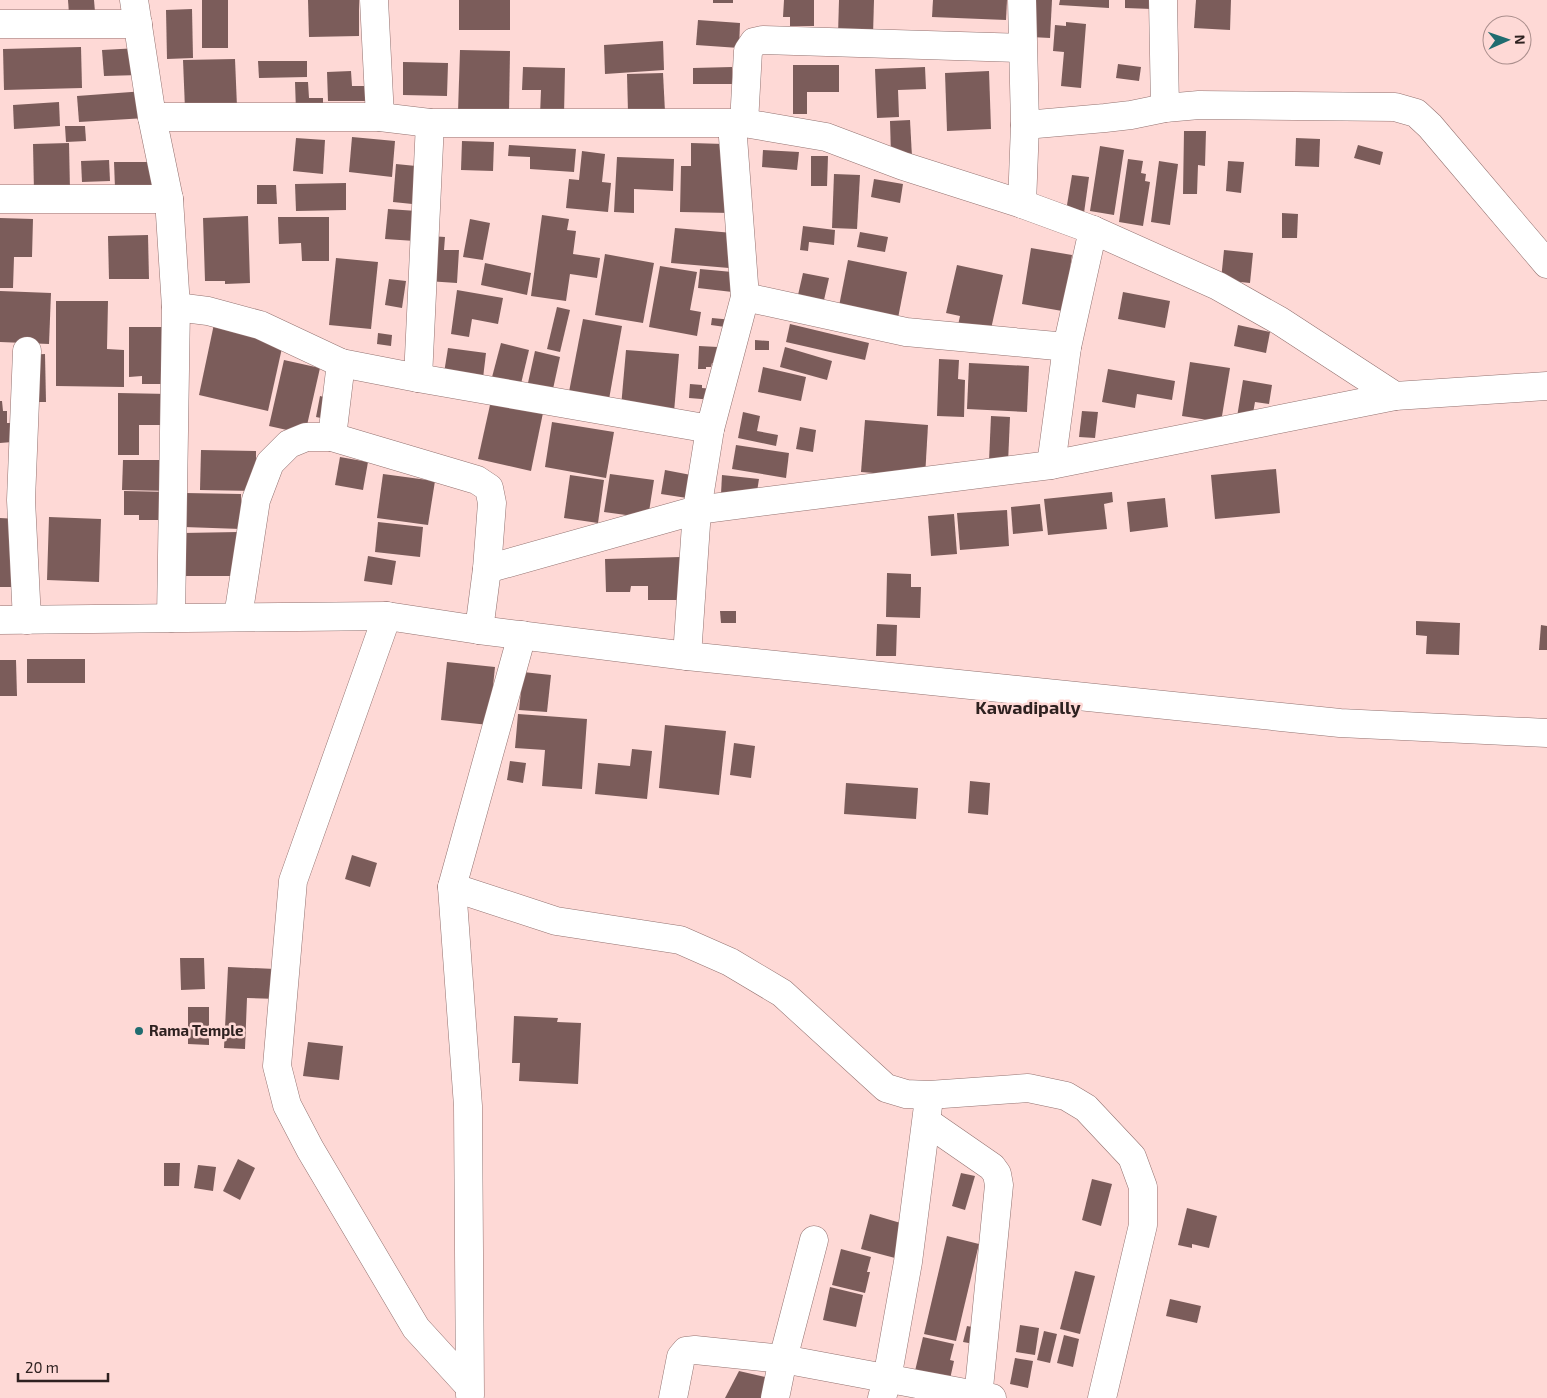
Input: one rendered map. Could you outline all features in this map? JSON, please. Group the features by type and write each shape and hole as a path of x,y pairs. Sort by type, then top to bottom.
{"street":[{"path":"374,0 380,117"},
{"path":"1022,0 1025,125 1022,204"},
{"path":"1163,0 1165,108"},
{"path":"0,24 136,12 152,116 169,199 176,306 171,618"},
{"path":"687,656 697,510 710,429 745,297 738,124 748,51 754,42 764,40 1022,48"},
{"path":"1025,125 1123,116 1199,104 1395,107 1416,113 1430,126 1547,264"},
{"path":"152,116 380,117 430,123 738,124 826,137 903,166 1022,204 1093,230 1218,286 1280,322 1395,396"},
{"path":"418,378 430,123"},
{"path":"0,199 169,199"},
{"path":"1051,465 1067,347 1093,230"},
{"path":"745,297 906,332 1067,347"},
{"path":"176,306 208,311 260,325 341,363 710,429"},
{"path":"27,351 10,501 27,620"},
{"path":"332,436 341,363"},
{"path":"487,569 697,510 1051,465 1395,396 1547,386"},
{"path":"238,617 256,500 270,463 289,444 306,437 332,436 477,480 489,488 492,503 480,630"},
{"path":"387,616 293,881 278,1066 287,1105 310,1149 416,1328 470,1392"},
{"path":"0,620 387,616 480,630 687,656 1340,723 1547,733"},
{"path":"470,1392 468,1106 452,887 522,635"},
{"path":"452,887 556,921 680,940 730,962 782,993 886,1088 906,1094 929,1095 1028,1088 1066,1096 1086,1108 1132,1156 1143,1186 1143,1225 1102,1398"},
{"path":"885,1388 908,1262 929,1095"},
{"path":"673,1398 681,1357 686,1351 695,1350 783,1359 885,1388 983,1397 999,1185 997,1174 992,1167 927,1122"},
{"path":"775,1398 783,1359 814,1240"}],"building":[{"path":"68,0 94,0 95,12 69,14"},
{"path":"202,0 228,0 228,48 202,48"},
{"path":"308,0 359,0 359,36 309,37"},
{"path":"459,0 510,0 510,30 459,30"},
{"path":"713,0 733,0 733,3 713,3"},
{"path":"784,0 814,0 814,26 790,26 790,17 783,17"},
{"path":"839,0 874,0 873,35 838,35"},
{"path":"933,0 1007,0 1006,20 932,17"},
{"path":"1032,0 1052,0 1050,38 1031,37"},
{"path":"1060,0 1109,0 1109,8 1059,5"},
{"path":"1125,0 1152,0 1152,9 1125,8"},
{"path":"1196,0 1231,0 1230,30 1194,28"},
{"path":"192,9 193,58 167,59 166,10"},
{"path":"698,20 740,23 739,48 696,45"},
{"path":"1066,22 1086,24 1081,88 1061,86 1064,52 1053,51 1055,25 1066,26"},
{"path":"663,41 664,70 605,74 604,45"},
{"path":"81,47 82,88 4,90 3,49"},
{"path":"139,48 140,75 104,76 102,50"},
{"path":"460,50 510,51 509,113 458,112"},
{"path":"235,59 237,107 185,109 183,60"},
{"path":"258,61 307,61 307,77 259,78"},
{"path":"403,62 448,63 447,96 403,95"},
{"path":"1118,64 1141,67 1139,81 1116,78"},
{"path":"793,65 839,65 839,92 807,92 807,114 793,114"},
{"path":"523,67 565,68 564,115 540,115 541,90 522,90"},
{"path":"732,67 732,84 693,84 693,68"},
{"path":"925,67 926,89 898,90 899,117 877,118 875,69"},
{"path":"351,71 352,86 367,86 367,101 328,101 327,72"},
{"path":"989,71 991,129 947,131 945,73"},
{"path":"663,73 665,112 628,112 627,74"},
{"path":"295,82 308,82 309,98 323,98 323,110 296,111"},
{"path":"145,91 146,118 79,122 77,96"},
{"path":"59,102 60,126 14,129 13,105"},
{"path":"910,120 912,157 891,155 890,121"},
{"path":"65,126 85,126 86,141 66,142"},
{"path":"1184,131 1206,131 1205,166 1198,165 1197,194 1183,194"},
{"path":"352,137 395,141 392,177 349,172"},
{"path":"296,138 325,140 323,174 293,171"},
{"path":"1296,138 1320,139 1319,167 1295,166"},
{"path":"462,141 494,142 493,171 461,170"},
{"path":"69,143 70,191 34,192 33,144"},
{"path":"691,143 724,144 731,213 680,212 681,166 691,166"},
{"path":"509,145 576,149 574,172 530,169 530,157 508,156"},
{"path":"1358,145 1383,152 1380,165 1354,158"},
{"path":"1100,146 1124,150 1114,215 1090,211"},
{"path":"763,150 799,152 797,170 762,167"},
{"path":"582,151 605,154 602,182 611,183 608,212 566,208 569,179 579,180"},
{"path":"811,156 828,156 827,186 811,186"},
{"path":"617,157 674,159 673,191 634,189 634,213 614,212"},
{"path":"1128,159 1143,161 1141,173 1146,174 1145,181 1150,182 1143,226 1119,222"},
{"path":"109,160 110,181 82,182 81,161"},
{"path":"1159,161 1178,164 1170,225 1151,222"},
{"path":"1228,161 1244,162 1241,193 1226,191"},
{"path":"114,162 157,162 157,188 115,188"},
{"path":"396,164 426,167 422,205 393,202"},
{"path":"834,174 860,175 857,229 832,228"},
{"path":"1072,175 1089,177 1084,213 1066,211"},
{"path":"874,179 903,184 900,203 871,197"},
{"path":"346,183 346,210 296,211 295,184"},
{"path":"257,185 276,185 277,204 257,204"},
{"path":"388,209 417,211 415,241 385,239"},
{"path":"1282,213 1298,214 1297,238 1282,238"},
{"path":"542,215 569,219 567,230 576,231 573,254 600,258 597,278 570,274 566,301 531,296"},
{"path":"248,216 250,283 225,284 225,281 205,281 203,218"},
{"path":"278,217 329,217 329,261 302,261 301,243 279,244"},
{"path":"0,218 33,219 32,257 14,257 13,288 0,288"},
{"path":"470,219 490,223 483,260 463,257"},
{"path":"803,226 835,230 834,245 809,242 808,251 800,250"},
{"path":"675,228 733,233 729,268 671,263"},
{"path":"860,232 888,237 885,252 857,247"},
{"path":"148,235 149,279 109,279 108,236"},
{"path":"430,236 445,237 444,250 459,250 457,283 427,281"},
{"path":"1031,248 1072,255 1070,269 1075,270 1068,312 1022,304"},
{"path":"1224,250 1253,253 1250,283 1221,280"},
{"path":"605,254 654,263 643,323 595,315"},
{"path":"336,258 378,262 371,329 329,325"},
{"path":"848,260 907,272 898,318 839,306"},
{"path":"485,263 531,273 527,295 481,285"},
{"path":"957,265 1003,275 989,338 957,330 960,316 946,313"},
{"path":"660,266 697,272 690,310 701,312 697,336 649,327"},
{"path":"700,269 743,273 741,293 698,288"},
{"path":"803,273 829,278 824,300 798,295"},
{"path":"389,279 406,281 402,308 385,305"},
{"path":"457,290 503,298 498,324 472,319 469,337 451,334"},
{"path":"0,291 51,293 49,344 0,342"},
{"path":"1123,292 1170,301 1165,328 1118,319"},
{"path":"56,301 108,301 107,349 124,350 124,387 56,386"},
{"path":"557,307 570,310 560,352 547,349"},
{"path":"712,318 733,320 732,328 711,325"},
{"path":"583,319 622,326 608,405 568,397"},
{"path":"214,324 284,339 268,411 199,395"},
{"path":"790,324 869,343 865,360 786,342"},
{"path":"1238,325 1270,332 1266,353 1234,346"},
{"path":"129,327 173,327 174,384 142,384 142,376 129,377"},
{"path":"378,333 392,335 391,346 377,344"},
{"path":"755,340 769,341 769,350 755,350"},
{"path":"501,343 529,350 520,388 491,381"},
{"path":"699,346 718,347 718,363 712,363 711,367 706,367 706,369 698,369"},
{"path":"785,347 832,361 827,380 780,367"},
{"path":"448,348 486,353 483,378 444,373"},
{"path":"626,350 679,354 674,412 621,407"},
{"path":"535,351 560,357 551,398 526,392"},
{"path":"45,354 46,402 27,402 27,355"},
{"path":"939,359 959,360 958,379 965,380 964,417 937,416"},
{"path":"284,360 320,368 305,434 269,426"},
{"path":"1190,362 1230,368 1221,422 1182,416"},
{"path":"969,363 1029,366 1027,412 967,409"},
{"path":"763,367 806,377 801,401 758,392"},
{"path":"1108,369 1175,381 1172,400 1137,394 1135,408 1102,402"},
{"path":"1243,380 1272,385 1269,404 1255,402 1252,419 1237,417"},
{"path":"690,384 714,389 714,400 689,398"},
{"path":"118,393 169,394 168,425 139,425 139,455 118,455"},
{"path":"320,396 331,399 326,422 320,421 321,418 316,417"},
{"path":"492,396 544,408 531,471 478,459"},
{"path":"0,401 2,401 3,411 7,411 7,423 11,423 12,442 0,443"},
{"path":"1082,411 1098,412 1095,438 1079,437"},
{"path":"743,412 760,416 757,431 778,435 776,446 738,438"},
{"path":"991,416 1010,417 1008,463 989,461"},
{"path":"865,420 928,425 925,477 861,472"},
{"path":"552,422 614,432 606,478 545,467"},
{"path":"800,427 816,430 813,452 796,449"},
{"path":"736,445 789,453 786,478 732,469"},
{"path":"201,450 256,451 256,491 200,490"},
{"path":"340,457 368,462 363,490 335,485"},
{"path":"123,460 172,460 172,491 122,490"},
{"path":"1276,469 1280,513 1215,519 1211,475"},
{"path":"665,470 691,475 687,498 661,494"},
{"path":"383,474 435,481 428,525 377,518"},
{"path":"610,474 654,480 648,518 604,512"},
{"path":"570,475 604,480 598,523 564,518"},
{"path":"722,475 759,479 756,498 721,494"},
{"path":"124,491 172,492 172,520 139,520 139,515 124,515"},
{"path":"1112,492 1113,502 1104,504 1107,529 1048,535 1044,499"},
{"path":"185,493 241,494 241,529 184,527"},
{"path":"1165,498 1168,527 1130,532 1127,502"},
{"path":"1040,504 1043,531 1013,534 1011,507"},
{"path":"1007,510 1009,546 960,550 957,513"},
{"path":"954,514 957,554 931,556 928,516"},
{"path":"49,517 101,519 99,582 47,580"},
{"path":"0,518 18,519 16,587 0,587"},
{"path":"378,522 423,527 420,557 375,552"},
{"path":"238,532 238,576 183,576 183,533"},
{"path":"368,556 396,561 392,585 364,581"},
{"path":"681,557 682,600 648,600 648,586 631,586 630,592 606,592 605,559"},
{"path":"887,573 911,574 911,587 921,587 920,618 886,617"},
{"path":"720,611 736,611 736,623 721,623"},
{"path":"1416,621 1460,623 1459,655 1426,654 1427,636 1416,635"},
{"path":"877,624 897,625 896,656 876,656"},
{"path":"1541,625 1547,626 1547,650 1539,650"},
{"path":"27,659 85,659 85,683 27,683"},
{"path":"0,660 16,660 17,696 0,696"},
{"path":"447,662 495,667 489,725 441,720"},
{"path":"523,672 551,675 547,712 519,710"},
{"path":"518,714 587,719 582,789 542,786 545,750 515,748"},
{"path":"665,725 726,731 719,795 659,788"},
{"path":"734,743 755,746 751,778 730,775"},
{"path":"632,749 652,751 647,799 595,794 598,763 630,766"},
{"path":"510,761 526,763 523,783 507,780"},
{"path":"970,781 990,783 988,815 968,813"},
{"path":"846,783 918,788 916,819 844,814"},
{"path":"352,855 377,863 370,887 345,879"},
{"path":"180,958 204,958 205,989 181,990"},
{"path":"228,967 275,969 279,999 247,998 245,1049 224,1048"},
{"path":"188,1007 209,1007 209,1045 188,1044"},
{"path":"514,1016 558,1018 557,1022 581,1023 578,1084 519,1081 520,1063 512,1063"},
{"path":"308,1042 343,1046 339,1080 303,1076"},
{"path":"238,1159 255,1168 240,1200 223,1191"},
{"path":"164,1163 180,1163 179,1186 164,1186"},
{"path":"198,1165 216,1167 213,1191 194,1188"},
{"path":"961,1173 975,1176 965,1210 952,1206"},
{"path":"1092,1179 1112,1184 1101,1226 1082,1220"},
{"path":"1187,1208 1217,1216 1209,1248 1192,1244 1192,1248 1178,1245"},
{"path":"870,1214 904,1224 895,1258 861,1249"},
{"path":"947,1236 979,1244 956,1341 924,1334"},
{"path":"841,1249 871,1257 865,1293 832,1285"},
{"path":"1075,1271 1095,1276 1080,1334 1060,1329"},
{"path":"830,1287 863,1295 856,1327 823,1320"},
{"path":"1170,1299 1201,1306 1197,1323 1166,1316"},
{"path":"1020,1325 1039,1328 1035,1355 1016,1352"},
{"path":"967,1326 982,1329 980,1345 963,1342"},
{"path":"1044,1331 1057,1334 1050,1363 1037,1360"},
{"path":"1064,1335 1079,1339 1073,1367 1057,1363"},
{"path":"923,1337 954,1344 950,1360 954,1361 950,1379 915,1371"},
{"path":"1015,1358 1033,1361 1028,1388 1010,1384"},
{"path":"739,1371 769,1378 767,1398 725,1398"}],"place":[{"name":"Rama Temple","path":"139,1031"}],"district":[{"name":"Kawadipally","path":"1028,708"}]}
